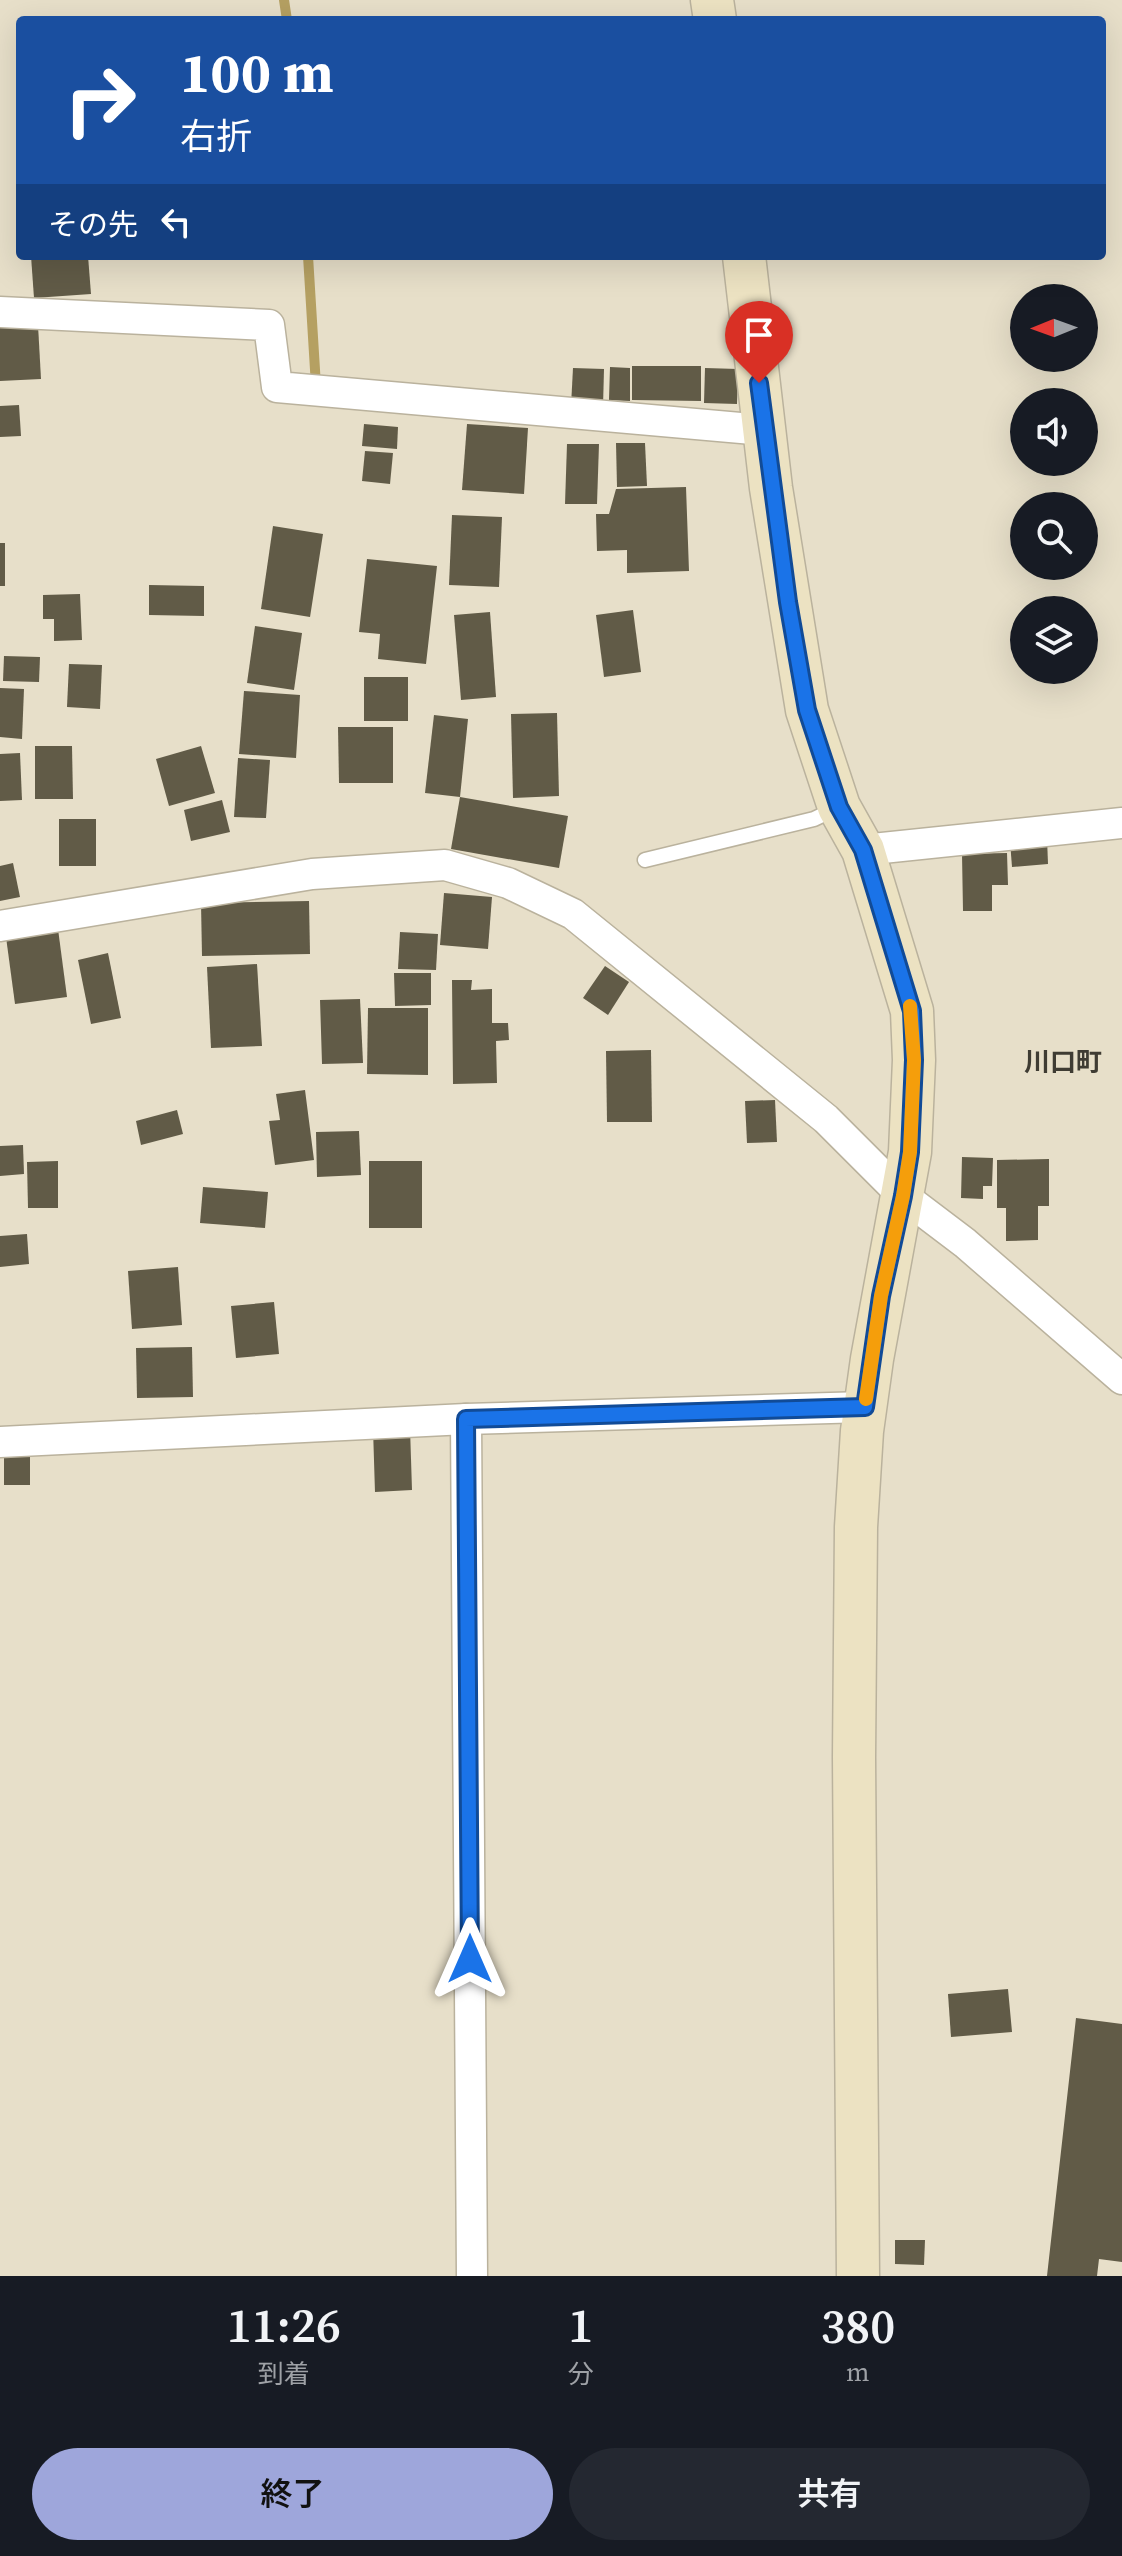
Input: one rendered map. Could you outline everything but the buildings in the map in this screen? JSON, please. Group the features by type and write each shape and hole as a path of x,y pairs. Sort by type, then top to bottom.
{"street":[{"path":"744,260 764,430 807,710 839,807 863,850 912,1011 914,1060 910,1152 881,1296 858,1473 855,1585 858,2276"},
{"path":"0,312 269,325 277,387 764,430"},
{"path":"863,850 1122,823"},
{"path":"0,926 312,874 445,865 508,883 573,914 826,1119 903,1196 965,1243 1122,1379"},
{"path":"0,1442 466,1419 865,1407"},
{"path":"466,1419 472,2276"}],"lane":[{"path":"645,860 814,819 839,807"}],"waterway":[{"path":"284,0 286,16"},
{"path":"308,260 316,386"}],"slow traffic":[{"path":"866,1399 881,1296 910,1152 914,1060 910,1006"}],"district":[{"name":"川口町","path":"1063,1062"}],"route":[{"path":"470,1959 466,1419 865,1407 881,1296 910,1152 914,1060 912,1011 863,850 839,807 807,710 771,488 759,383"}]}
